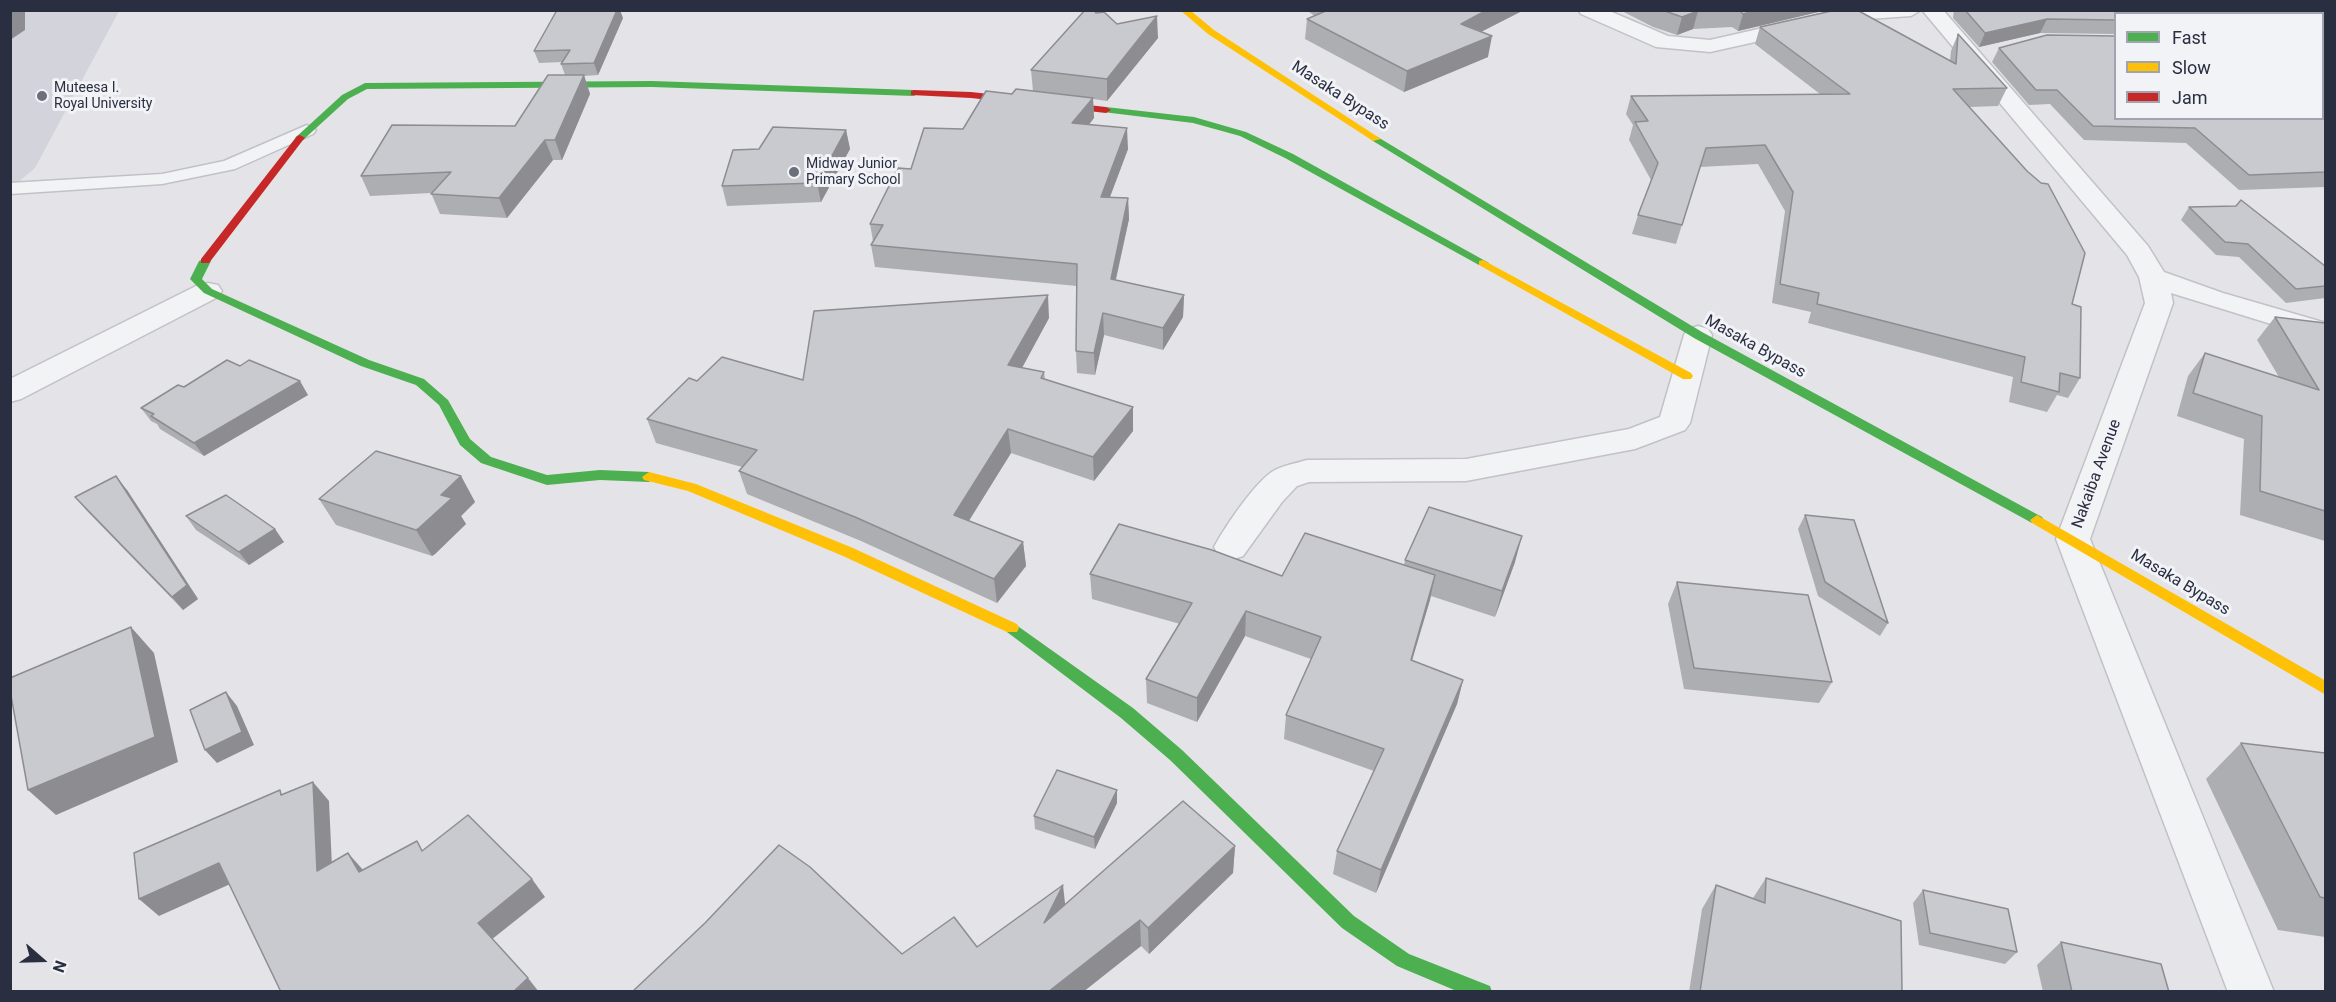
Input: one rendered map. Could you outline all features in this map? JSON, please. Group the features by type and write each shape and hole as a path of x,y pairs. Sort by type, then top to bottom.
{"main road":[{"name":"Masaka Bypass","path":"1184,10 1211,32 1414,164 1698,335 2073,539 2325,688"},
{"path":"1483,992 1403,960 1348,922 1176,754 1127,713 1016,629 848,552 691,487 640,475 600,475 547,480 486,460 465,442 444,402 420,382 365,363 208,291 196,279 204,261 307,130 350,91 382,84 652,84 971,95 1194,120 1243,134 1289,156 1687,376"}],"street":[{"path":"1588,10 1664,42 1686,46 1710,46 1854,14 1911,10"},
{"name":"Nakaiba Avenue","path":"1932,10 1982,55 2139,252 2152,277 2159,303 2073,539 2251,992"},
{"path":"2152,277 2213,299 2325,332"},
{"path":"10,392 208,291"},
{"path":"1231,547 1270,494 1286,478 1307,471 1466,470 1635,438 1674,423 1698,335"}],"lane":[{"path":"10,189 162,179 229,165 307,130"}],"shaded area":[{"name":"Muteesa I. Royal University","path":"11,11 119,11 35,168 11,188"}],"building":[{"path":"557,10 617,10 594,63 561,64 570,50 534,51"},
{"path":"1085,10 1094,10 1096,13 1104,12 1117,24 1157,16 1107,79 1031,70"},
{"path":"1328,10 1487,10 1461,24 1492,36 1407,71 1307,19"},
{"path":"1662,10 1708,10 1682,17"},
{"path":"1739,10 1757,10 1743,14"},
{"path":"1836,10 1857,10 1956,64 1958,34 2007,88 1953,89 2027,171 2041,183 2048,184 2085,253 2072,304 2081,307 2080,378 2060,373 2059,392 2021,382 2025,357 1817,304 1819,293 1780,284 1793,192 1765,145 1706,148 1682,225 1638,215 1658,163 1635,122 1648,121 1631,96 1850,94 1760,27"},
{"path":"1965,10 2325,10 2325,172 2249,175 2195,128 2093,126 2057,90 2036,90 1999,48 2047,35 2114,36 2114,120 2324,120 2324,12 2114,12 2114,20 2047,19 1985,33"},
{"path":"548,75 584,75 555,140 545,140 499,198 431,194 451,172 361,176 392,125 515,126"},
{"path":"1016,89 1093,98 1072,123 1127,128 1101,197 1128,198 1111,279 1184,295 1163,328 1103,313 1094,353 1076,351 1077,264 871,245 883,225 870,224 898,168 911,169 924,128 963,129 986,91 1012,94"},
{"path":"773,127 846,130 817,183 722,186 733,150 759,149"},
{"path":"2241,200 2325,266 2325,286 2296,289 2248,244 2225,242 2189,207 2236,206"},
{"path":"1048,295 1008,365 1044,372 1041,378 1133,407 1093,457 1008,429 954,515 1023,542 994,579 855,517 739,471 757,450 647,419 689,378 697,381 722,357 803,380 814,311"},
{"path":"2275,317 2325,323 2325,511 2260,491 2262,416 2193,393 2205,353 2319,390"},
{"path":"227,360 240,366 249,360 300,381 194,443 151,416 154,414 141,408 178,385 184,387"},
{"path":"376,451 461,476 441,495 452,498 416,530 319,499"},
{"path":"116,476 187,585 172,597 75,497"},
{"path":"226,495 275,529 239,552 186,516"},
{"path":"1429,507 1522,536 1502,591 1405,560"},
{"path":"1805,515 1854,520 1888,623 1825,582"},
{"path":"1119,524 1212,550 1282,576 1305,533 1435,575 1411,660 1463,680 1381,870 1337,851 1384,749 1286,715 1321,637 1246,611 1197,698 1146,679 1192,603 1090,574"},
{"path":"1677,582 1808,595 1832,682 1694,668"},
{"path":"131,627 155,737 28,790 10,690 10,678"},
{"path":"226,692 242,732 205,750 190,710"},
{"path":"2241,743 2325,753 2325,898 2320,897"},
{"path":"1057,770 1117,790 1094,837 1034,816"},
{"path":"313,782 317,871 348,853 359,872 417,841 422,851 468,815 532,879 478,923 528,978 513,992 281,992 219,863 139,899 134,853 280,790 281,795"},
{"path":"1183,801 1235,846 1148,928 1140,920 1048,992 632,992 705,923 779,845 810,867 902,954 954,917 977,947 1063,885 1044,923"},
{"path":"1766,878 1901,921 1902,992 1700,992 1716,885 1765,903"},
{"path":"1923,890 2008,909 2017,952 1930,933"},
{"path":"2061,942 2161,964 2169,992 2072,992"}],"traffic: fast":[{"path":"300,138 345,97 365,86 652,84 914,93"},
{"path":"1106,110 1194,120 1243,134 1289,156 1483,263"},
{"path":"1376,139 1698,335 2037,520"},
{"path":"205,261 196,279 208,291 365,363 420,382 444,403 465,442 486,460 547,480 600,475 649,477"},
{"path":"1012,628 1127,713 1176,755 1348,922 1403,960 1483,992"}],"traffic: slow":[{"path":"1184,10 1211,32 1376,139"},
{"path":"1483,263 1687,376"},
{"path":"649,477 691,487 848,552 1012,628"},
{"path":"2037,520 2326,689"}],"traffic: jam":[{"path":"914,93 971,95 1106,110"},
{"path":"205,261 300,138"}],"place":[{"name":"Muteesa I. Royal University","path":"42,96"},
{"name":"Midway Junior Primary School","path":"794,172"}]}
